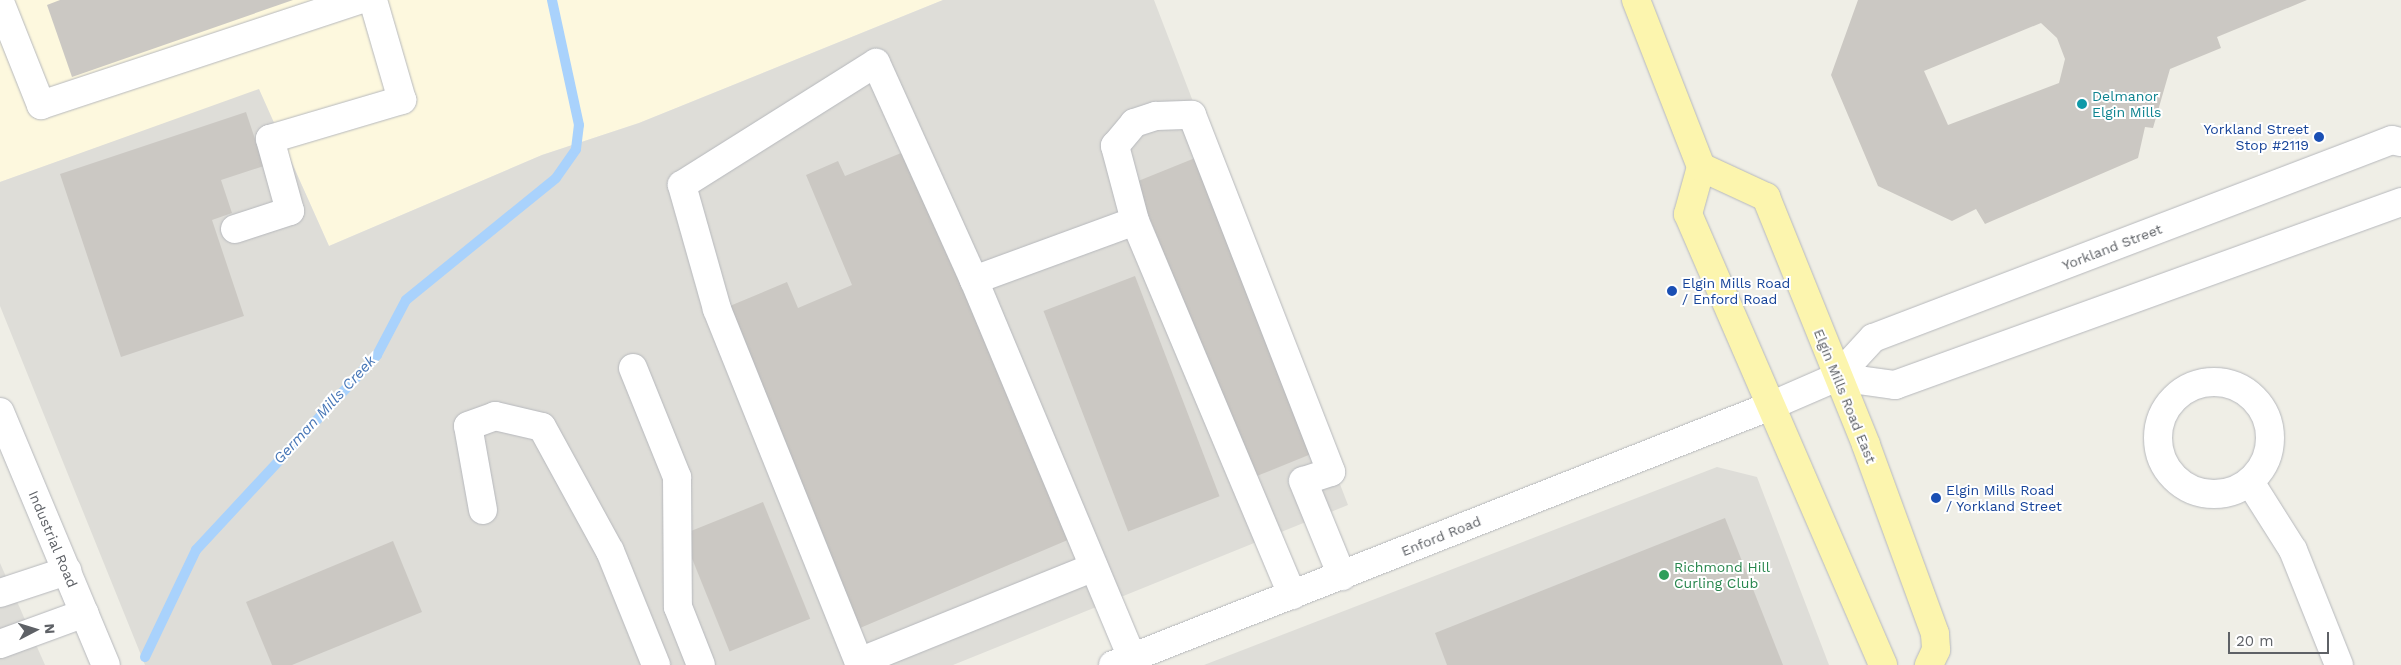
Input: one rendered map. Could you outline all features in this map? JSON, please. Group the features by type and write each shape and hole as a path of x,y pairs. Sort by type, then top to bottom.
{"main road":[{"path":"1636,0 1701,167 1688,214 1768,407 1883,665"},
{"name":"Elgin Mills Road East","path":"1701,167 1766,197 1935,634 1936,650 1929,665"}],"street":[{"path":"0,2 41,105 358,0"},
{"path":"235,229 290,211 270,139 402,100 373,0"},
{"path":"1094,567 860,663 717,309 682,185 876,63 974,280 1094,567 1122,661"},
{"path":"1292,595 1135,221 1115,146 1134,123 1156,116 1192,114 1330,472 1303,481 1342,576"},
{"name":"Yorkland Street","path":"1768,407 1837,377 1874,338 2392,140 2401,142"},
{"path":"1837,377 1895,385 2401,202"},
{"path":"974,280 1135,221"},
{"path":"633,368 676,477 678,607 702,665"},
{"path":"2202,381 2225,381 2258,401 2270,428 2268,458 2250,482 2230,493 2212,495 2188,488 2163,463 2158,425 2174,396 2202,381"},
{"name":"Enford Road","path":"1122,661 1768,407"},
{"name":"Industrial Road","path":"0,412 9,459 67,571 106,665"},
{"path":"483,510 468,426 495,416 542,427 610,551 656,665"},
{"path":"2250,482 2293,550 2339,665"},
{"path":"0,594 67,571"},
{"path":"0,644 84,613"}],"shaded area":[{"path":"0,0 943,0 639,123 542,155 329,246 259,90 0,182"},
{"path":"943,0 1154,0 1348,505 953,665 145,665 0,306 0,182 259,89 329,246 542,155 639,123"},
{"path":"1717,467 1757,477 1829,665 1204,665"},
{"path":"0,563 45,665 0,665"}],"building":[{"path":"60,0 293,0 72,77 47,5"},
{"name":"Delmanor Elgin Mills","path":"1858,0 2307,0 2217,37 2221,48 2170,69 2153,128 2145,127 2138,158 1985,224 1976,209 1952,221 1878,186 1831,75","holes":["2041,23 2057,38 2065,59 2059,83 1948,125 1924,71"]},
{"path":"246,112 264,166 221,180 232,213 212,220 244,316 121,357 60,174"},
{"path":"906,151 1070,539 860,628 725,308 787,282 798,308 852,285 806,175 838,161 845,176"},
{"path":"1200,156 1319,451 1254,477 1135,182"},
{"path":"1135,276 1220,496 1128,531 1044,311"},
{"path":"763,502 810,619 730,651 682,535"},
{"name":"Richmond Hill Curling Club","path":"1725,518 1783,665 1447,665 1435,633"},
{"path":"393,541 422,612 292,665 272,665 246,602"}],"waterway":[{"name":"German Mills Creek","path":"145,657 196,550 377,355 406,300 556,178 576,149 579,125 552,0"}],"place":[{"name":"Delmanor Elgin Mills","path":"2082,104"},
{"name":"Yorkland Street Stop #2119","path":"2319,137"},
{"name":"Elgin Mills Road / Enford Road","path":"1672,291"},
{"name":"Elgin Mills Road / Yorkland Street","path":"1936,498"},
{"name":"Richmond Hill Curling Club","path":"1664,575"}]}
